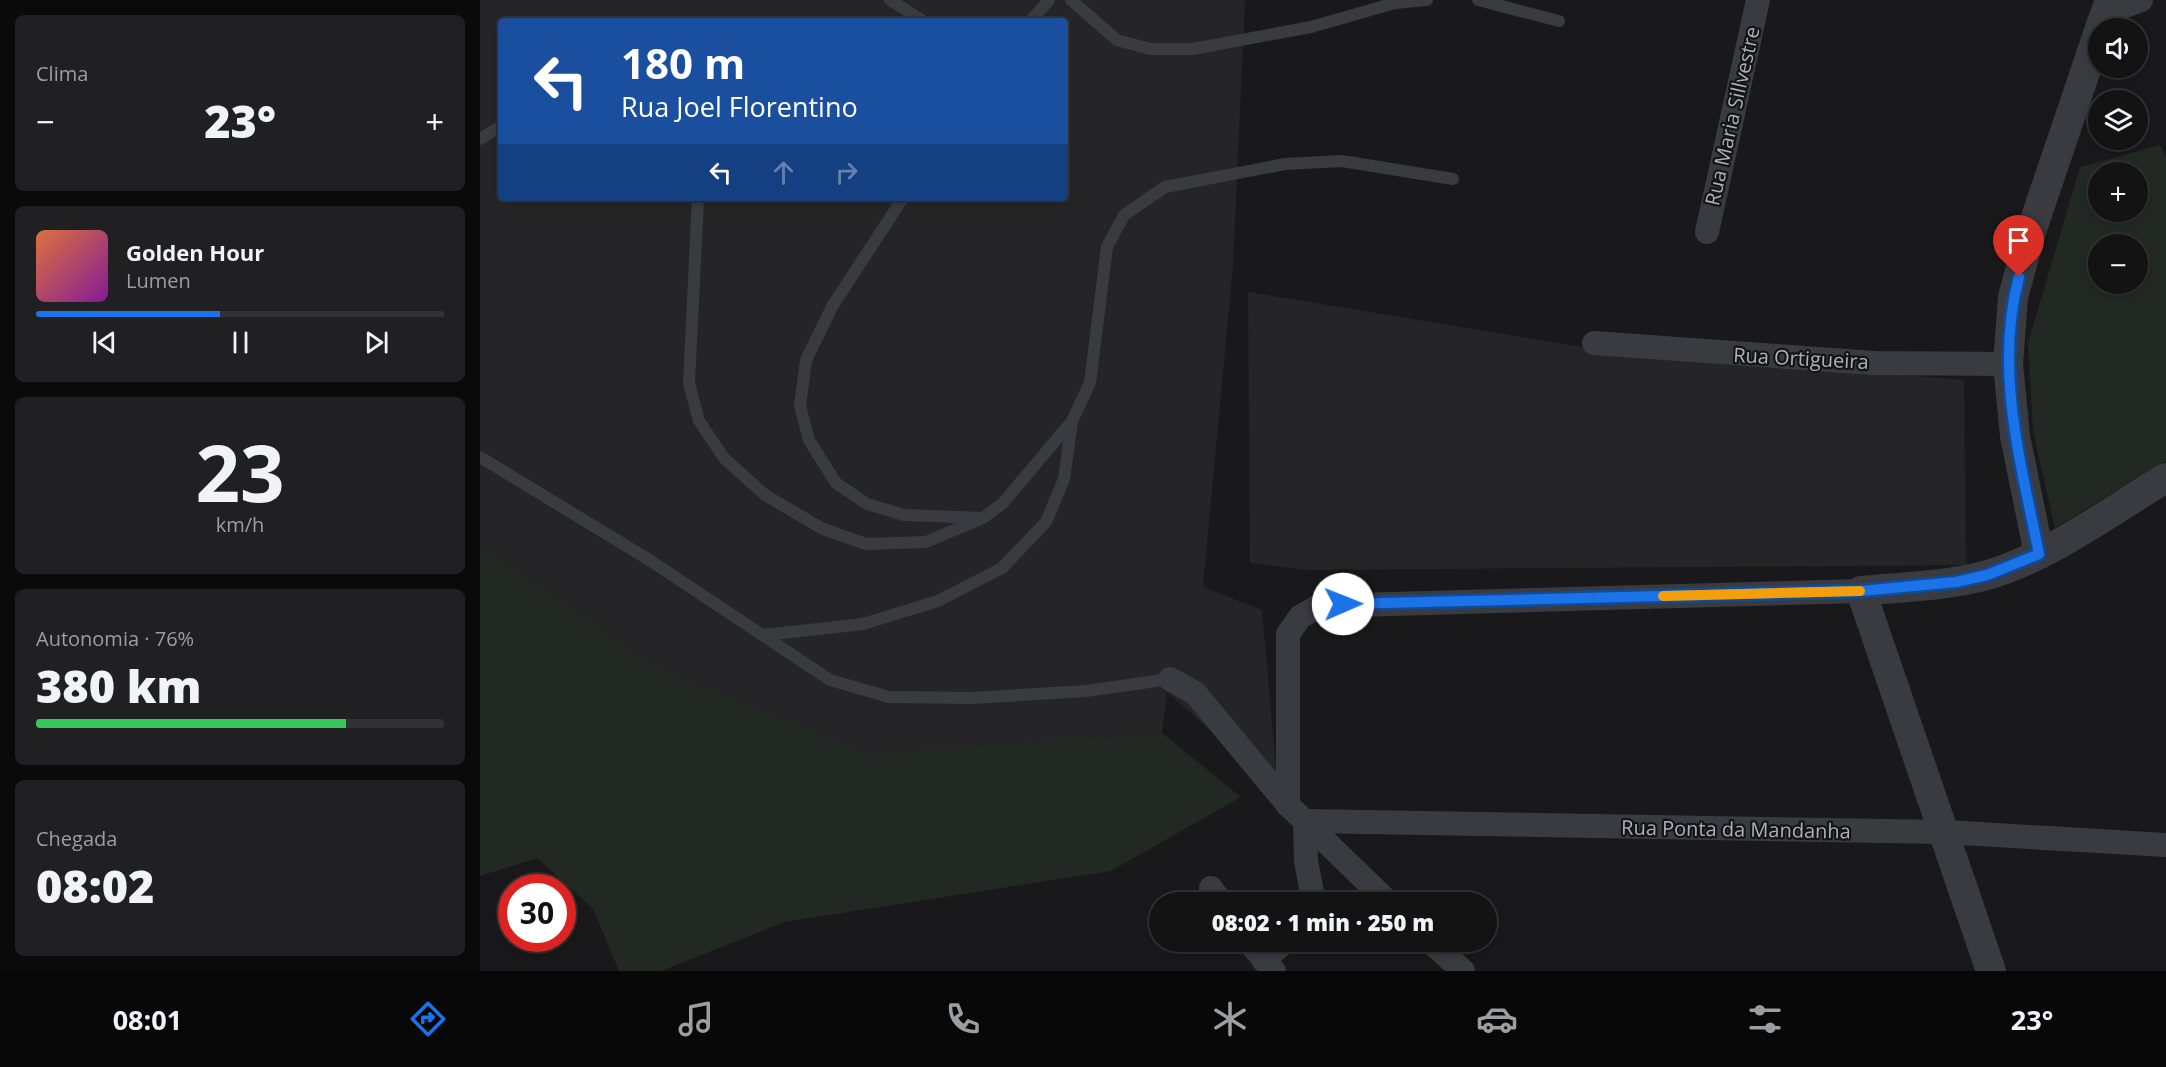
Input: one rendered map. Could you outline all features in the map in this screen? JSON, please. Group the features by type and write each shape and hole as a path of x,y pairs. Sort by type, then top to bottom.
{"street":[{"name":"Rua Maria Sillvestre","path":"1707,232 1758,0"},
{"path":"2106,18 2141,0"},
{"path":"2039,554 2015,436 2008,364 2013,297 2030,235 2088,66"},
{"name":"Rua Ortigueira","path":"1594,343 1874,363 2008,364"},
{"path":"1312,892 1297,813 1288,634 1300,617 1319,606 1861,591 1956,582 1987,575 2039,554 2166,478"},
{"path":"1861,591 1991,971"},
{"path":"1170,679 1195,693 1297,813 1377,892"},
{"name":"Rua Ponta da Mandanha","path":"1297,813 1945,832 2166,844"},
{"path":"1442,952 1463,971"}],"lane":[{"path":"890,0 918,18"},
{"path":"1034,18 1049,0"},
{"path":"1071,0 1117,40 1150,49 1192,49 1311,27 1395,3 1427,0"},
{"path":"1478,0 1558,21"},
{"path":"480,139 498,128"},
{"path":"698,201 689,383 699,421 724,458 765,495 823,529 866,544 926,542 983,518 1003,503 1072,420 1090,383 1107,247 1124,215 1165,187 1285,164 1342,160 1453,179"},
{"path":"901,201 833,305 810,351 806,360 800,406 809,440 836,483 867,504 904,515 983,518"},
{"path":"764,634 863,624 938,602 1002,568 1046,522 1064,479 1072,420"},
{"path":"480,457 651,561 830,680 889,698 973,698 1086,691 1170,679"}],"shaded area":[{"path":"480,0 1245,0 1233,265 1203,587 1262,610 1278,790 1167,692 1162,733 866,753 658,668 480,546"},
{"path":"2160,145 2166,157 2166,461 2055,528 2033,431 2028,343 2080,167 2088,165 2088,222 2148,222 2148,162 2098,162"},
{"path":"1248,292 1588,348 1964,380 1966,565 1305,570 1250,563"},
{"path":"480,546 658,668 866,753 1162,733 1241,797 1111,871 784,922 661,971 619,971 593,909 576,894 576,874 555,874 537,858 480,876"}],"slow traffic":[{"path":"1663,596 1860,591"}],"route":[{"path":"1343,604 1861,591 1956,582 1987,575 2039,554 2015,436 2008,364 2013,297 2019,277"}]}
